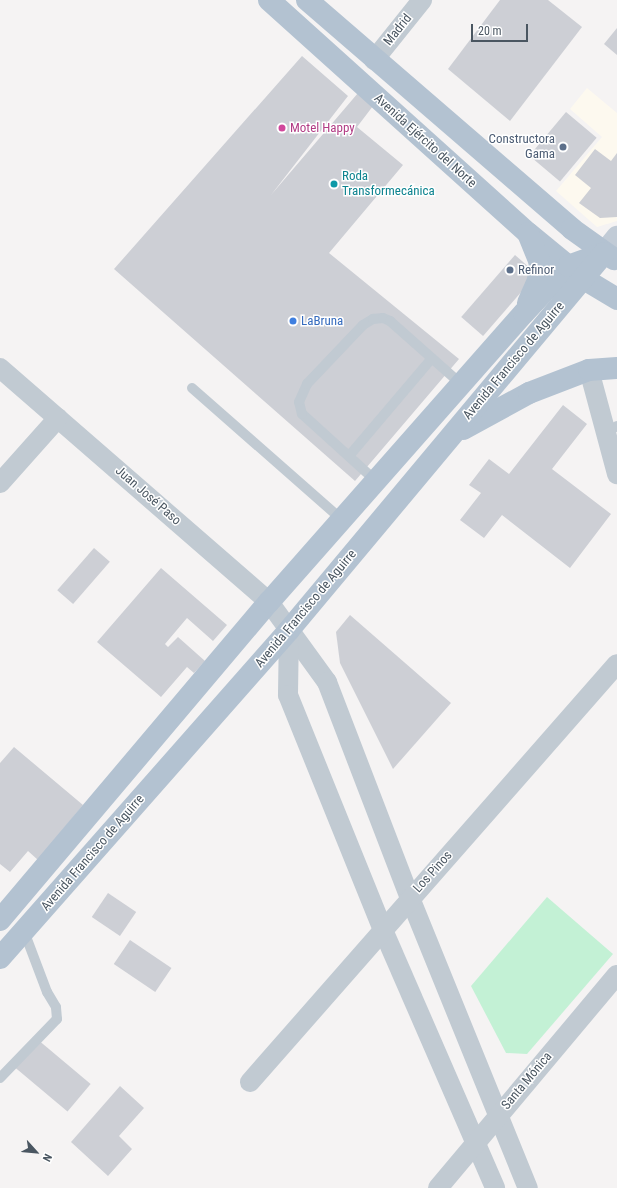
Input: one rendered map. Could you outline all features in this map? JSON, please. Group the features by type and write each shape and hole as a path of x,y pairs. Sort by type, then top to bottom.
{"main road":[{"name":"Avenida Ejército del Norte","path":"269,0 528,233 576,272 617,299"},
{"name":"Avenida Ejército del Norte","path":"307,0 374,60 613,251"},
{"path":"524,313 538,281 540,263 528,233"},
{"name":"Avenida Francisco de Aguirre","path":"2,915 269,602 524,313 576,272 613,251"},
{"name":"Avenida Francisco de Aguirre","path":"0,958 289,630 452,435 576,272"},
{"path":"452,435 529,393 589,370 617,368"}],"street":[{"name":"Madrid","path":"374,60 422,0"},
{"name":"Juan José Paso","path":"0,368 269,602 327,682 410,898 528,1188"},
{"path":"589,370 611,429 617,474"},
{"path":"0,483 58,418"},
{"path":"289,630 288,695 383,930 495,1188"},
{"name":"Los Pinos","path":"250,1082 617,664"},
{"path":"2,915 24,931"},
{"name":"Santa Mónica","path":"438,1188 617,975"}],"lane":[{"path":"376,481 302,414 299,402 307,384 363,325 373,319 390,321 461,384"},
{"path":"349,456 432,358"},
{"path":"192,388 342,520"},
{"path":"0,1078 57,1019 56,1007 47,992 24,931"}],"shaded area":[{"path":"587,88 617,113 617,221 597,227 556,191 602,137 570,109"}],"green space":[{"path":"547,897 613,954 527,1054 506,1053 471,986"}],"building":[{"path":"500,0 548,0 582,27 510,121 448,69"},
{"path":"617,28 617,55 604,44"},
{"name":"LaBruna","path":"302,56 348,96 271,195 358,93 373,106 357,127 403,165 329,253 459,359 355,481 114,269"},
{"name":"Constructora Gama","path":"566,112 597,138 560,181 529,156"},
{"path":"595,149 611,161 617,153 617,217 600,218 579,203 591,188 575,175"},
{"path":"515,255 537,274 483,336 461,317"},
{"path":"563,405 587,424 552,469 611,514 570,568 502,515 484,538 460,520 481,493 469,485 489,459 509,474"},
{"path":"94,548 110,562 73,604 57,590"},
{"path":"161,568 227,625 213,641 187,618 165,644 168,647 178,637 205,661 194,673 187,667 161,697 97,642"},
{"path":"350,615 451,703 393,769 340,663 336,632"},
{"path":"14,747 83,805 38,860 28,851 10,872 0,864 0,763"},
{"path":"108,893 136,912 120,936 92,917"},
{"path":"130,940 171,968 155,992 114,964"},
{"path":"37,1039 91,1084 67,1112 14,1067"},
{"path":"120,1086 144,1108 119,1136 132,1149 108,1176 71,1142"}],"place":[{"name":"Motel Happy","path":"282,128"},
{"name":"Constructora Gama","path":"563,147"},
{"name":"Roda Transformecánica","path":"334,184"},
{"name":"Refinor","path":"510,270"},
{"name":"LaBruna","path":"293,321"}]}
